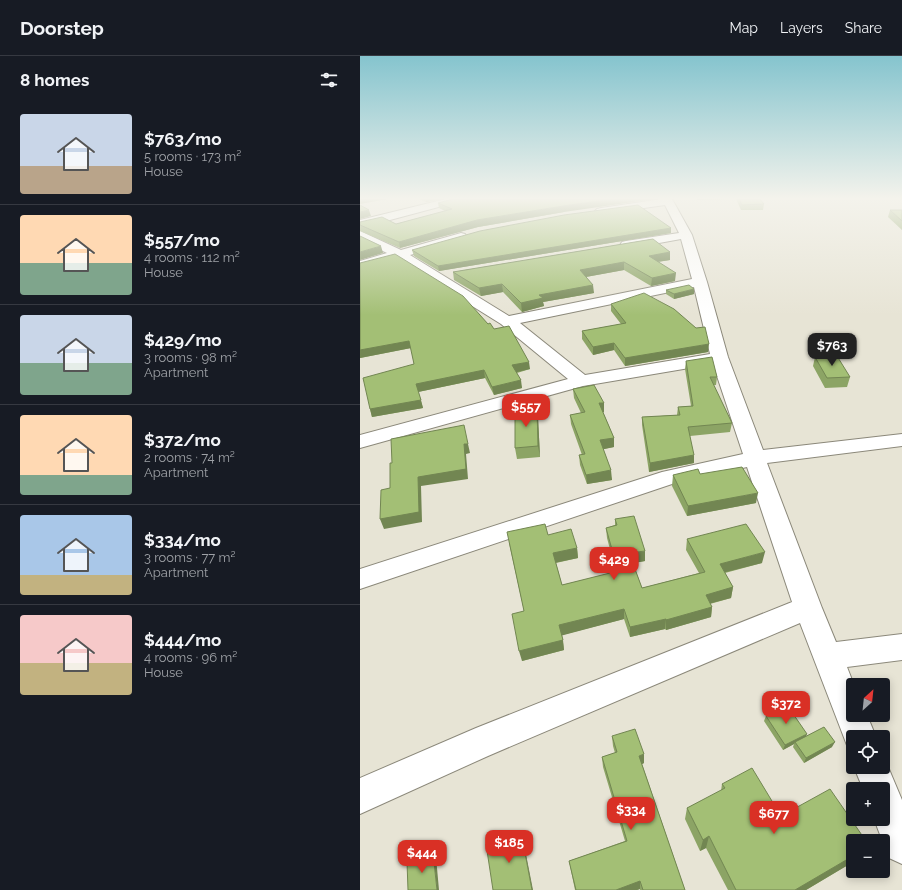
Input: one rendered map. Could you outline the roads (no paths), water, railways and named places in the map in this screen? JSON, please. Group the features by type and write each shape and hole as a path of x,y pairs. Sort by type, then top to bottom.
{"street":[{"path":"366,238 438,277 507,321 581,381"},
{"path":"360,265 457,238"},
{"path":"616,247 669,238"},
{"path":"687,238 719,357 808,608 857,730"},
{"path":"438,277 453,274"},
{"path":"507,321 700,282"},
{"path":"360,442 581,381 719,357"},
{"path":"360,579 670,477 755,458 902,440"},
{"path":"360,796 476,744 808,608"},
{"path":"828,656 902,647"},
{"path":"890,815 902,845"}]}
